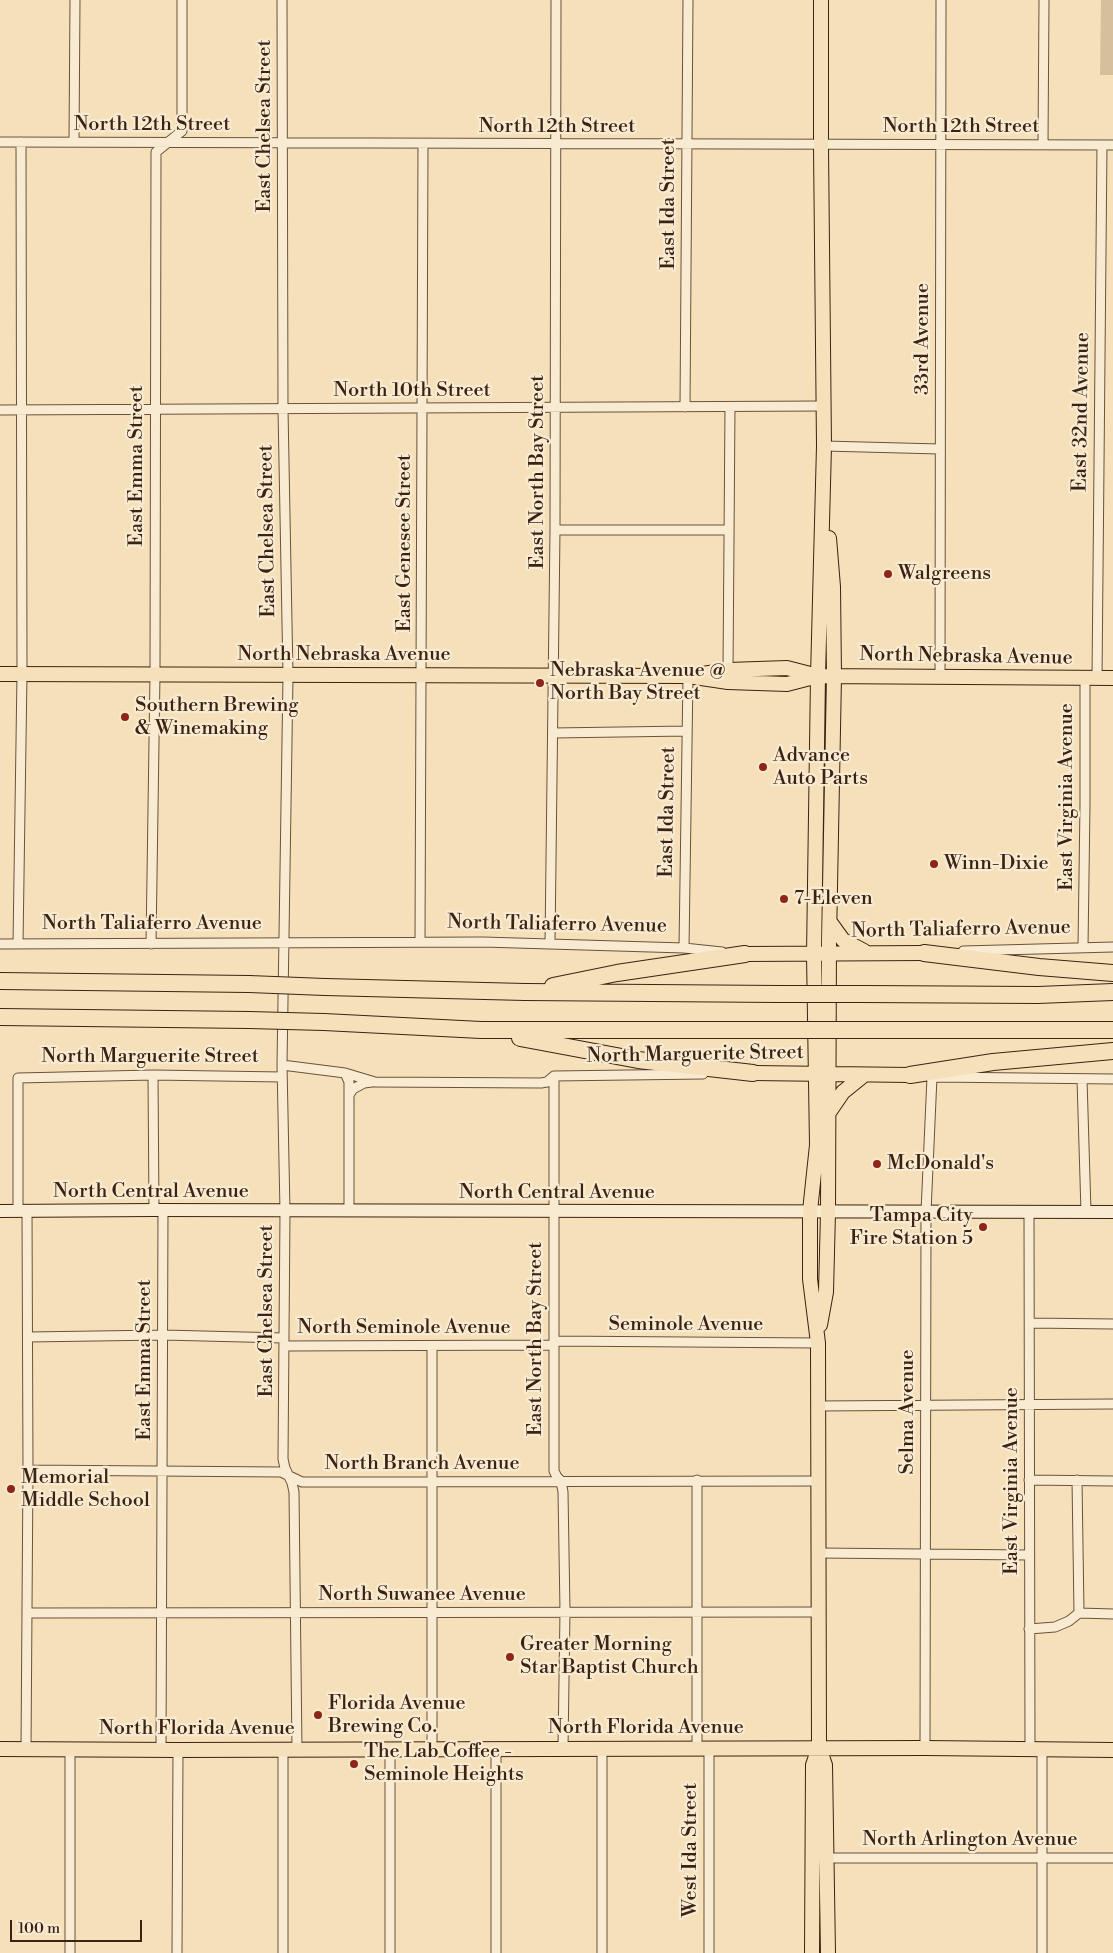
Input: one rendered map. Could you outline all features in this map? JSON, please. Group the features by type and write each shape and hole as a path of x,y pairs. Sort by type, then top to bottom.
{"highway":[{"path":"924,953 1039,967 1113,973"},
{"path":"525,992 617,973 745,954"},
{"path":"0,981 249,984 525,992 1038,995 1113,992"},
{"path":"0,1017 324,1022 481,1030 1113,1030"},
{"path":"481,1030 638,1060 753,1073"},
{"path":"910,1075 993,1062 1113,1051"}],"main road":[{"path":"818,1343 826,1292 829,1114 823,1074 814,954 824,446 821,0"},
{"path":"812,1953 813,1765 818,1748 818,1343 810,1279 810,1212 823,1074 829,954 834,676 833,587 823,477"},
{"name":"North Nebraska Avenue","path":"688,676 728,670 787,668 818,676 1113,678"},
{"name":"North Nebraska Avenue","path":"0,674 688,676 728,682 787,684 818,676"},
{"path":"830,922 844,940 867,953"},
{"name":"North Taliaferro Avenue","path":"745,954 924,953"},
{"name":"North Marguerite Street","path":"753,1073 910,1075"},
{"path":"829,1114 839,1096 864,1075"},
{"path":"818,1748 825,1765 828,1953"},
{"name":"North Florida Avenue","path":"0,1749 925,1748 1113,1750"}],"street":[{"path":"74,142 75,0"},
{"name":"East Emma Street","path":"151,944 155,674 156,152 182,131 182,0"},
{"name":"East Chelsea Street","path":"282,0 283,409 288,676 282,1064 285,1211 283,1459 294,1492 297,1750"},
{"name":"East North Bay Street","path":"550,943 554,733 556,0"},
{"name":"East Ida Street","path":"685,408 688,0"},
{"name":"33rd Avenue","path":"940,677 941,0"},
{"path":"1043,144 1044,0"},
{"name":"North 12th Street","path":"0,142 821,146 940,144 1113,145"},
{"path":"18,944 22,674 21,142"},
{"name":"East Genesee Street","path":"420,942 422,144"},
{"name":"East 32nd Avenue","path":"1091,678 1102,146"},
{"name":"North 10th Street","path":"0,410 823,406"},
{"path":"728,670 730,407"},
{"path":"824,446 940,449"},
{"path":"555,530 728,530"},
{"name":"East Ida Street","path":"684,948 688,676"},
{"name":"East Virginia Avenue","path":"1083,947 1085,804 1091,678"},
{"path":"554,733 687,731"},
{"name":"North Taliaferro Avenue","path":"0,944 550,943 684,948 745,954"},
{"name":"North Taliaferro Avenue","path":"924,953 1113,947"},
{"name":"North Marguerite Street","path":"282,1064 345,1073 375,1082 541,1083 547,1082 554,1076 753,1073"},
{"path":"345,1073 349,1082 349,1211"},
{"name":"East Emma Street","path":"154,1075 163,1335 161,1750"},
{"name":"North Marguerite Street","path":"22,1211 18,1078 154,1075 282,1077"},
{"name":"North Marguerite Street","path":"910,1075 932,1077 1113,1079"},
{"name":"East North Bay Street","path":"554,1076 554,1471 561,1481 563,1492 565,1611 563,1748"},
{"name":"Selma Avenue","path":"925,1748 926,1212 932,1077"},
{"path":"1082,1079 1086,1212"},
{"path":"349,1095 353,1089 364,1083 375,1082"},
{"name":"North Central Avenue","path":"0,1211 1113,1212"},
{"path":"22,1211 28,1336 26,1749"},
{"name":"East Virginia Avenue","path":"1029,1212 1029,1629 1042,1858 1042,1953"},
{"path":"1030,1323 1113,1324"},
{"path":"28,1336 163,1335 284,1342"},
{"name":"North Seminole Avenue","path":"284,1342 432,1346 554,1343"},
{"name":"Seminole Avenue","path":"554,1343 818,1343"},
{"path":"432,1346 432,1749"},
{"path":"818,1406 1113,1404"},
{"name":"North Branch Avenue","path":"28,1470 281,1472 302,1482 818,1481"},
{"path":"697,1480 697,1611 703,1748"},
{"path":"1030,1480 1113,1481"},
{"path":"1077,1480 1079,1613"},
{"path":"818,1553 1029,1555"},
{"name":"North Suwanee Avenue","path":"27,1613 818,1612"},
{"path":"1029,1629 1055,1627 1079,1613 1113,1614"},
{"path":"496,1748 496,1953"},
{"path":"602,1748 602,1953"},
{"name":"West Ida Street","path":"703,1748 709,1953"},
{"path":"70,1749 70,1953"},
{"path":"390,1749 390,1953"},
{"path":"177,1953 178,1750"},
{"path":"282,1750 283,1953"},
{"name":"North Arlington Avenue","path":"827,1858 1113,1858"}],"shaded area":[{"path":"1101,0 1113,0 1113,75 1100,75"}],"place":[{"name":"Walgreens","path":"888,574"},
{"name":"Nebraska Avenue @ North Bay Street","path":"540,683"},
{"name":"Southern Brewing & Winemaking","path":"125,717"},
{"name":"Advance Auto Parts","path":"763,767"},
{"name":"Winn-Dixie","path":"934,864"},
{"name":"7-Eleven","path":"784,899"},
{"name":"McDonald's","path":"877,1164"},
{"name":"Tampa City Fire Station 5","path":"983,1227"},
{"name":"Memorial Middle School","path":"11,1489"},
{"name":"Greater Morning Star Baptist Church","path":"510,1657"},
{"name":"Florida Avenue Brewing Co.","path":"318,1715"},
{"name":"The Lab Coffee - Seminole Heights","path":"354,1764"}]}
